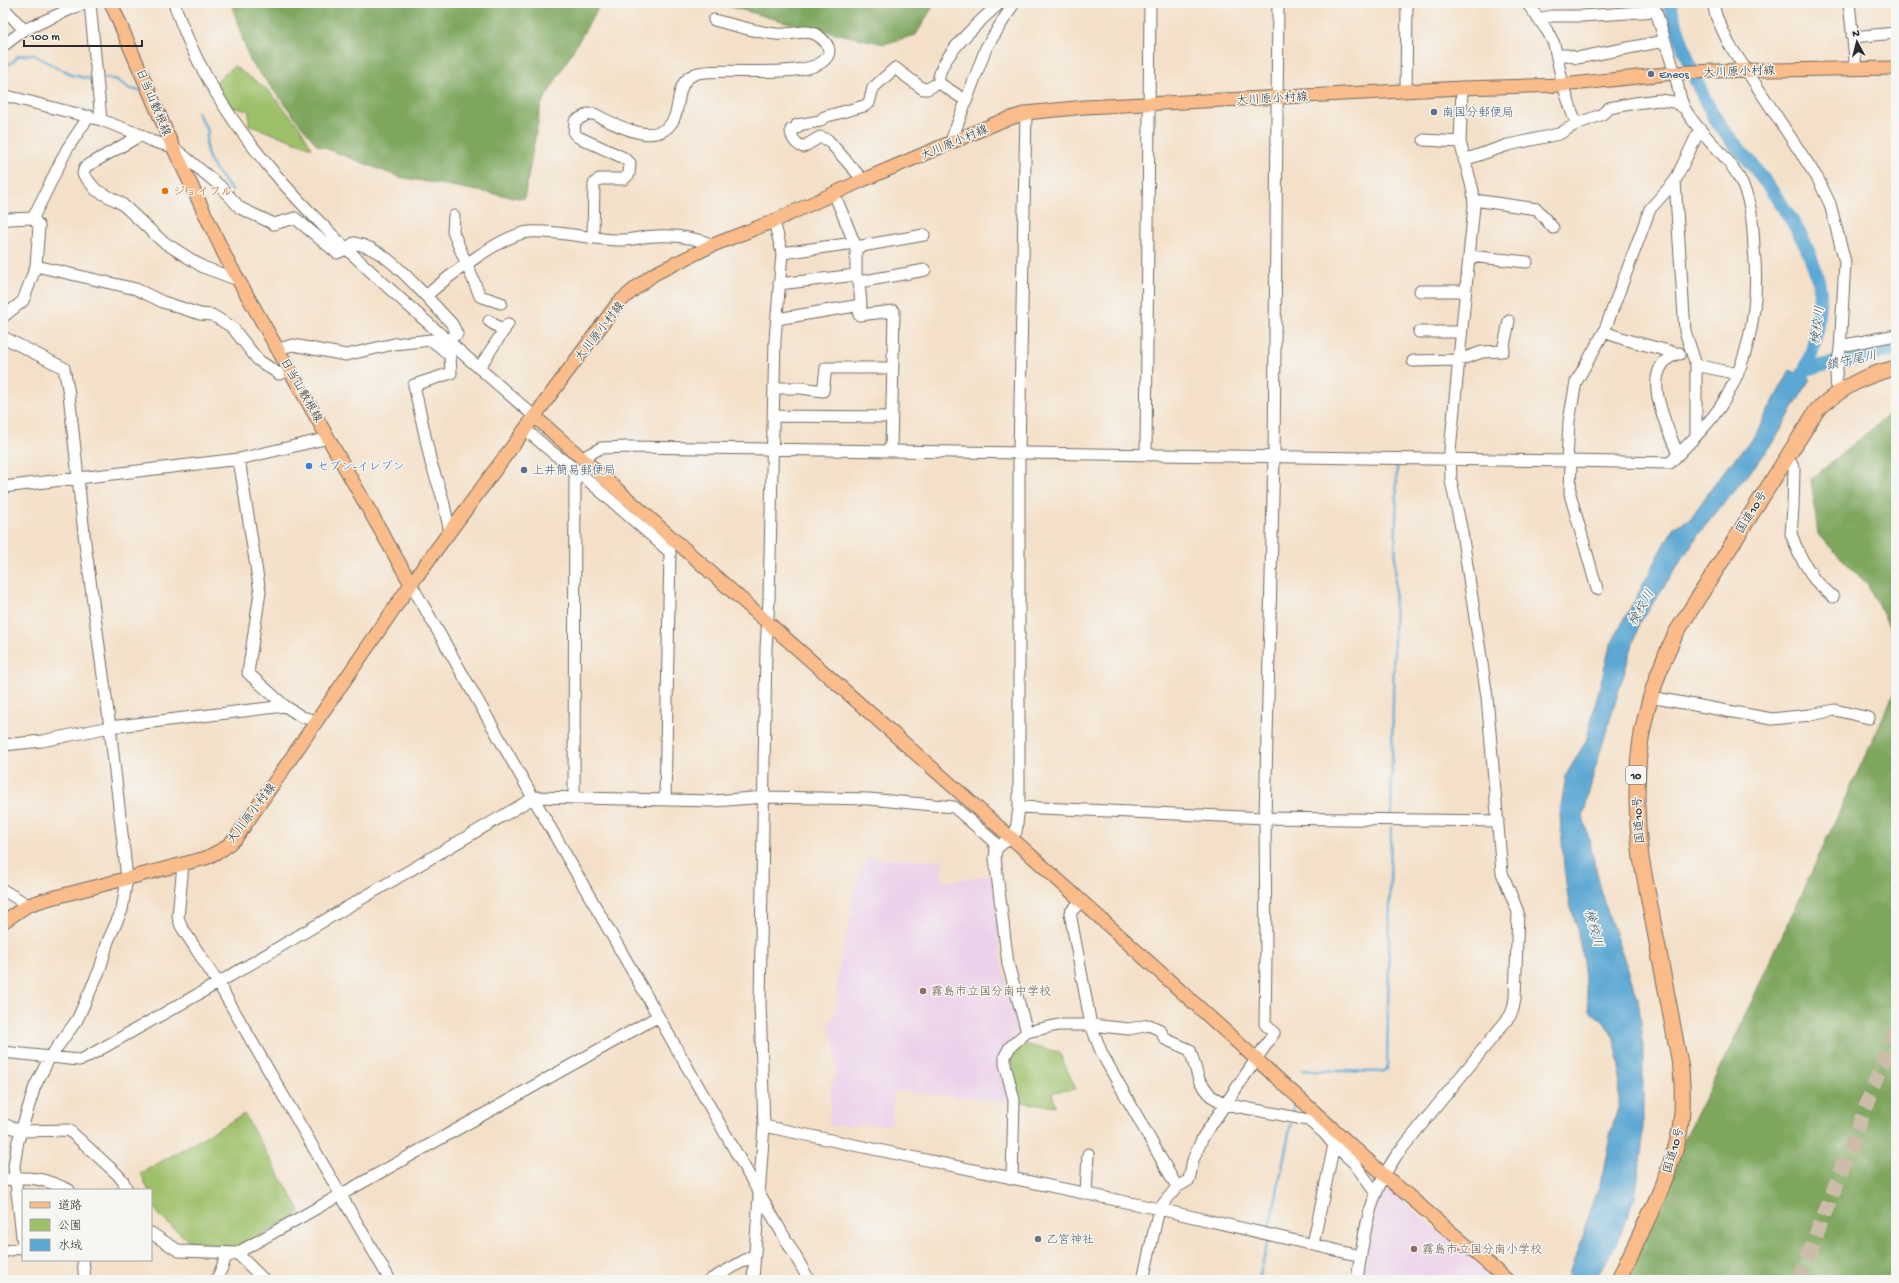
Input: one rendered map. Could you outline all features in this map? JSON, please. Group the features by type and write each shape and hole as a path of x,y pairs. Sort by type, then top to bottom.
{"highway":[{"name":"国道10号","path":"1619,1280 1671,1161 1678,1138 1683,1091 1680,1061 1640,858 1637,826 1637,766 1642,731 1650,697 1663,660 1676,633 1787,455 1817,410 1837,392 1864,378 1896,368"}],"main road":[{"name":"日当山敷根線","path":"111,3 173,147 224,253 411,584"},
{"name":"大川原小村線","path":"534,416 618,303 654,274 713,245 774,221 863,180 999,122 1026,114 1085,107 1462,88 1563,85 1674,73 1741,70 1896,68"},
{"path":"411,584 534,416 579,464 768,622 1384,1174 1507,1280"},
{"name":"大川原小村線","path":"3,922 28,905 206,858 224,849 236,838 411,584"}],"street":[{"path":"3,46 24,30 85,3 94,28 101,120"},
{"path":"174,3 188,40 204,73 247,140 284,185 346,249 443,343 479,368 534,416"},
{"path":"965,100 939,84 938,78 952,51 1000,3"},
{"path":"950,144 965,100 986,48 1014,3"},
{"path":"1146,454 1150,3"},
{"path":"1143,1280 1159,1209 1177,1187 1189,1180 1193,1160 1203,1137 1274,1033 1265,1024 1265,818 1274,456 1278,3"},
{"path":"1406,91 1407,3"},
{"path":"1527,3 1548,32 1557,55 1563,85 1576,124"},
{"path":"1713,3 1716,16 1741,70 1818,179 1830,204 1845,262 1840,348 1836,372 1837,392"},
{"path":"1850,3 1856,68"},
{"path":"3,7 24,30"},
{"path":"579,464 601,448 772,448 1569,460 1670,463 1713,417 1728,395 1738,374 1748,345 1755,306 1756,267 1751,205 1737,174 1699,130 1684,108 1656,11 1582,16 1552,16 1538,19"},
{"path":"593,237 594,184 599,179 624,179 629,174 630,163 622,157 578,137 574,133 575,121 588,114 594,114 632,132 658,133 668,128 676,113 681,86 687,78 694,74 726,70 774,72 805,70 816,66 828,55 829,50 826,42 816,34 806,32 776,34 714,20"},
{"path":"1852,37 1896,33"},
{"path":"1557,55 1567,55 1577,58 1664,41"},
{"path":"863,180 828,140 820,137 803,147 791,136 791,130 797,128 797,125 820,121 824,117 864,106 869,103 872,88 895,68 923,89 939,84"},
{"path":"1358,1280 1369,1210 1375,1192 1384,1174 1396,1156 1510,1016 1513,1009 1518,912 1502,873 1487,697 1462,532 1451,481 1450,459 1474,200 1460,142 1462,88"},
{"path":"3,95 89,116 140,135 151,141 173,147 220,186 240,208 274,224 295,218 337,253 346,249 354,242 362,244 376,252 398,269 452,324 457,334 443,343 430,340 394,344 346,355 293,345 278,349"},
{"path":"1464,160 1508,145 1560,134 1576,124 1601,115 1609,108 1659,100 1674,102 1684,108"},
{"path":"996,849 1016,832 1019,807 1019,452 1026,114"},
{"path":"33,218 67,149 89,116"},
{"path":"1597,589 1570,494 1569,421 1576,382 1604,332 1650,209 1675,181 1699,130"},
{"path":"140,135 85,167 83,174 96,190 121,203 162,241 203,267 238,280"},
{"path":"1424,140 1460,142"},
{"path":"1675,181 1685,331 1695,361 1696,436"},
{"path":"834,194 855,245 861,305 859,315 894,311 891,450"},
{"path":"1474,200 1537,209 1552,228"},
{"path":"454,216 453,232 468,263 480,296 498,299"},
{"path":"3,221 8,218 33,218"},
{"path":"3,317 23,301 36,266 39,226 33,218"},
{"path":"753,1280 764,1126 760,1004 765,797 766,648 774,388 782,253 774,221"},
{"path":"426,296 453,273 468,263 522,233 544,232 617,240 656,236 691,239 713,245"},
{"path":"782,253 924,236"},
{"path":"1468,256 1527,262"},
{"path":"36,266 136,290 163,302 200,314 212,315 232,327 258,360 279,374 291,370"},
{"path":"779,284 858,278 925,270"},
{"path":"1420,291 1465,291"},
{"path":"777,319 861,305"},
{"path":"479,368 506,328 489,321"},
{"path":"1414,361 1459,360 1482,352 1503,351 1509,321"},
{"path":"1419,332 1461,332"},
{"path":"1604,332 1626,340 1680,353 1695,361 1738,374"},
{"path":"1840,348 1896,335"},
{"path":"3,337 64,368 69,394 127,878 122,910 108,941 100,969 77,1020 50,1057 36,1086 21,1131 14,1166 22,1237"},
{"path":"443,343 450,356 451,373 414,385 450,532"},
{"path":"1678,455 1660,406 1658,397 1658,371 1662,364 1673,355 1680,353"},
{"path":"774,388 801,388 823,391 826,368 892,368"},
{"path":"773,416 891,417"},
{"path":"525,429 553,453 579,464 670,552 665,800"},
{"path":"3,487 239,459 329,438"},
{"path":"1787,455 1794,469 1791,534 1799,554 1814,579 1833,597"},
{"path":"239,459 260,592 248,672 249,675 285,706 302,717 317,721"},
{"path":"574,798 579,464"},
{"path":"411,584 534,797 759,1195 809,1280"},
{"path":"1650,697 1772,719 1810,715 1835,710 1869,718"},
{"path":"3,745 42,741 110,727 285,706"},
{"path":"3,1052 78,1060 83,1059 218,983 534,797 714,801 765,797 869,799 954,806 993,841 996,849 995,858 1008,964 1027,1032"},
{"path":"1019,807 1265,818 1498,821"},
{"path":"183,864 178,917 342,1194 390,1280"},
{"path":"3,890 28,905"},
{"path":"1081,901 1070,914 1091,1025 1102,1054 1177,1187"},
{"path":"217,1280 226,1257 237,1253 657,1016"},
{"path":"1012,1178 1014,1100 1005,1064 1005,1056 1010,1048 1027,1032 1058,1025 1091,1025 1129,1029 1149,1025 1160,1030 1165,1039 1190,1050 1199,1080 1211,1096 1225,1104 1308,1120 1324,1133 1334,1146 1354,1163 1375,1192"},
{"path":"3,1124 21,1131 69,1130 117,1174 123,1181 127,1189"},
{"path":"764,1126 1159,1209 1361,1256"},
{"path":"1313,1244 1334,1146"},
{"path":"1086,1194 1088,1154"},
{"path":"3,1180 27,1176 41,1178 67,1189"},
{"path":"152,1234 179,1251 237,1253 264,1280"},
{"path":"3,1252 22,1246"},
{"path":"710,1280 754,1255"},
{"path":"83,1261 84,1280"}],"shaded area":[{"name":"霧島市立国分南中学校","path":"867,858 943,860 941,882 994,875 1001,961 1020,1032 1002,1051 999,1059 1011,1102 894,1091 892,1124 829,1126 831,1088 836,1071 835,1049 830,1027 836,1008 838,971 850,921 851,903 858,878"},
{"name":"霧島市立国分南小学校","path":"1382,1183 1497,1280 1362,1280 1373,1218"}],"green space":[{"path":"231,3 607,3 600,5 541,105 524,199 399,177 317,145 250,61"},
{"path":"717,3 935,3 916,35 884,44 789,23"},
{"path":"234,66 268,90 299,126 312,148 249,125 249,111 227,106 216,82"},
{"path":"1889,415 1896,415 1896,640 1868,585 1818,535 1811,479"},
{"path":"1896,689 1896,1280 1624,1280 1668,1170 1730,1048"},
{"path":"1019,1043 1059,1052 1076,1089 1052,1092 1055,1106 1018,1102 1010,1056"},
{"path":"244,1114 301,1212 236,1250 189,1241 159,1216 152,1199 152,1189 148,1189 141,1173"}],"water":[{"path":"1790,370 1810,379 1772,445 1700,532 1639,624 1595,769 1583,816 1604,902 1638,998 1643,1040 1643,1141 1635,1198 1616,1244 1595,1280 1567,1280 1602,1178 1611,1131 1619,1105 1620,1065 1614,1038 1604,1022 1589,1010 1577,927 1568,898 1560,815 1566,775 1586,741 1610,646 1674,527 1690,519 1724,471 1755,435"}],"waterway":[{"name":"検校川","path":"1669,3 1702,95 1718,123 1751,163 1794,224 1811,258 1817,275 1820,295 1816,335 1811,355 1793,393"},
{"path":"3,67 14,61 18,56 33,54 71,75 92,79"},
{"path":"104,78 117,80 130,89 142,91"},
{"path":"197,112 208,131 206,141 208,157 232,191"},
{"name":"鎮守尾川","path":"1806,369 1896,349"},
{"path":"1391,816 1397,464"},
{"path":"1303,1070 1382,1072 1387,1069 1391,827"},
{"path":"1293,1115 1294,1107"},
{"path":"1269,1232 1291,1123"},
{"path":"1259,1280 1268,1239"}],"tunnel":[{"path":"1799,1280 1896,1029"}],"place":[{"name":"Eneos","path":"1651,74"},
{"name":"南国分郵便局","path":"1434,112"},
{"name":"ジョイフル","path":"165,191"},
{"name":"セブン-イレブン","path":"309,466"},
{"name":"上井簡易郵便局","path":"524,470"},
{"name":"霧島市立国分南中学校","path":"923,991"},
{"name":"乙宮神社","path":"1038,1239"},
{"name":"霧島市立国分南小学校","path":"1414,1249"}]}
